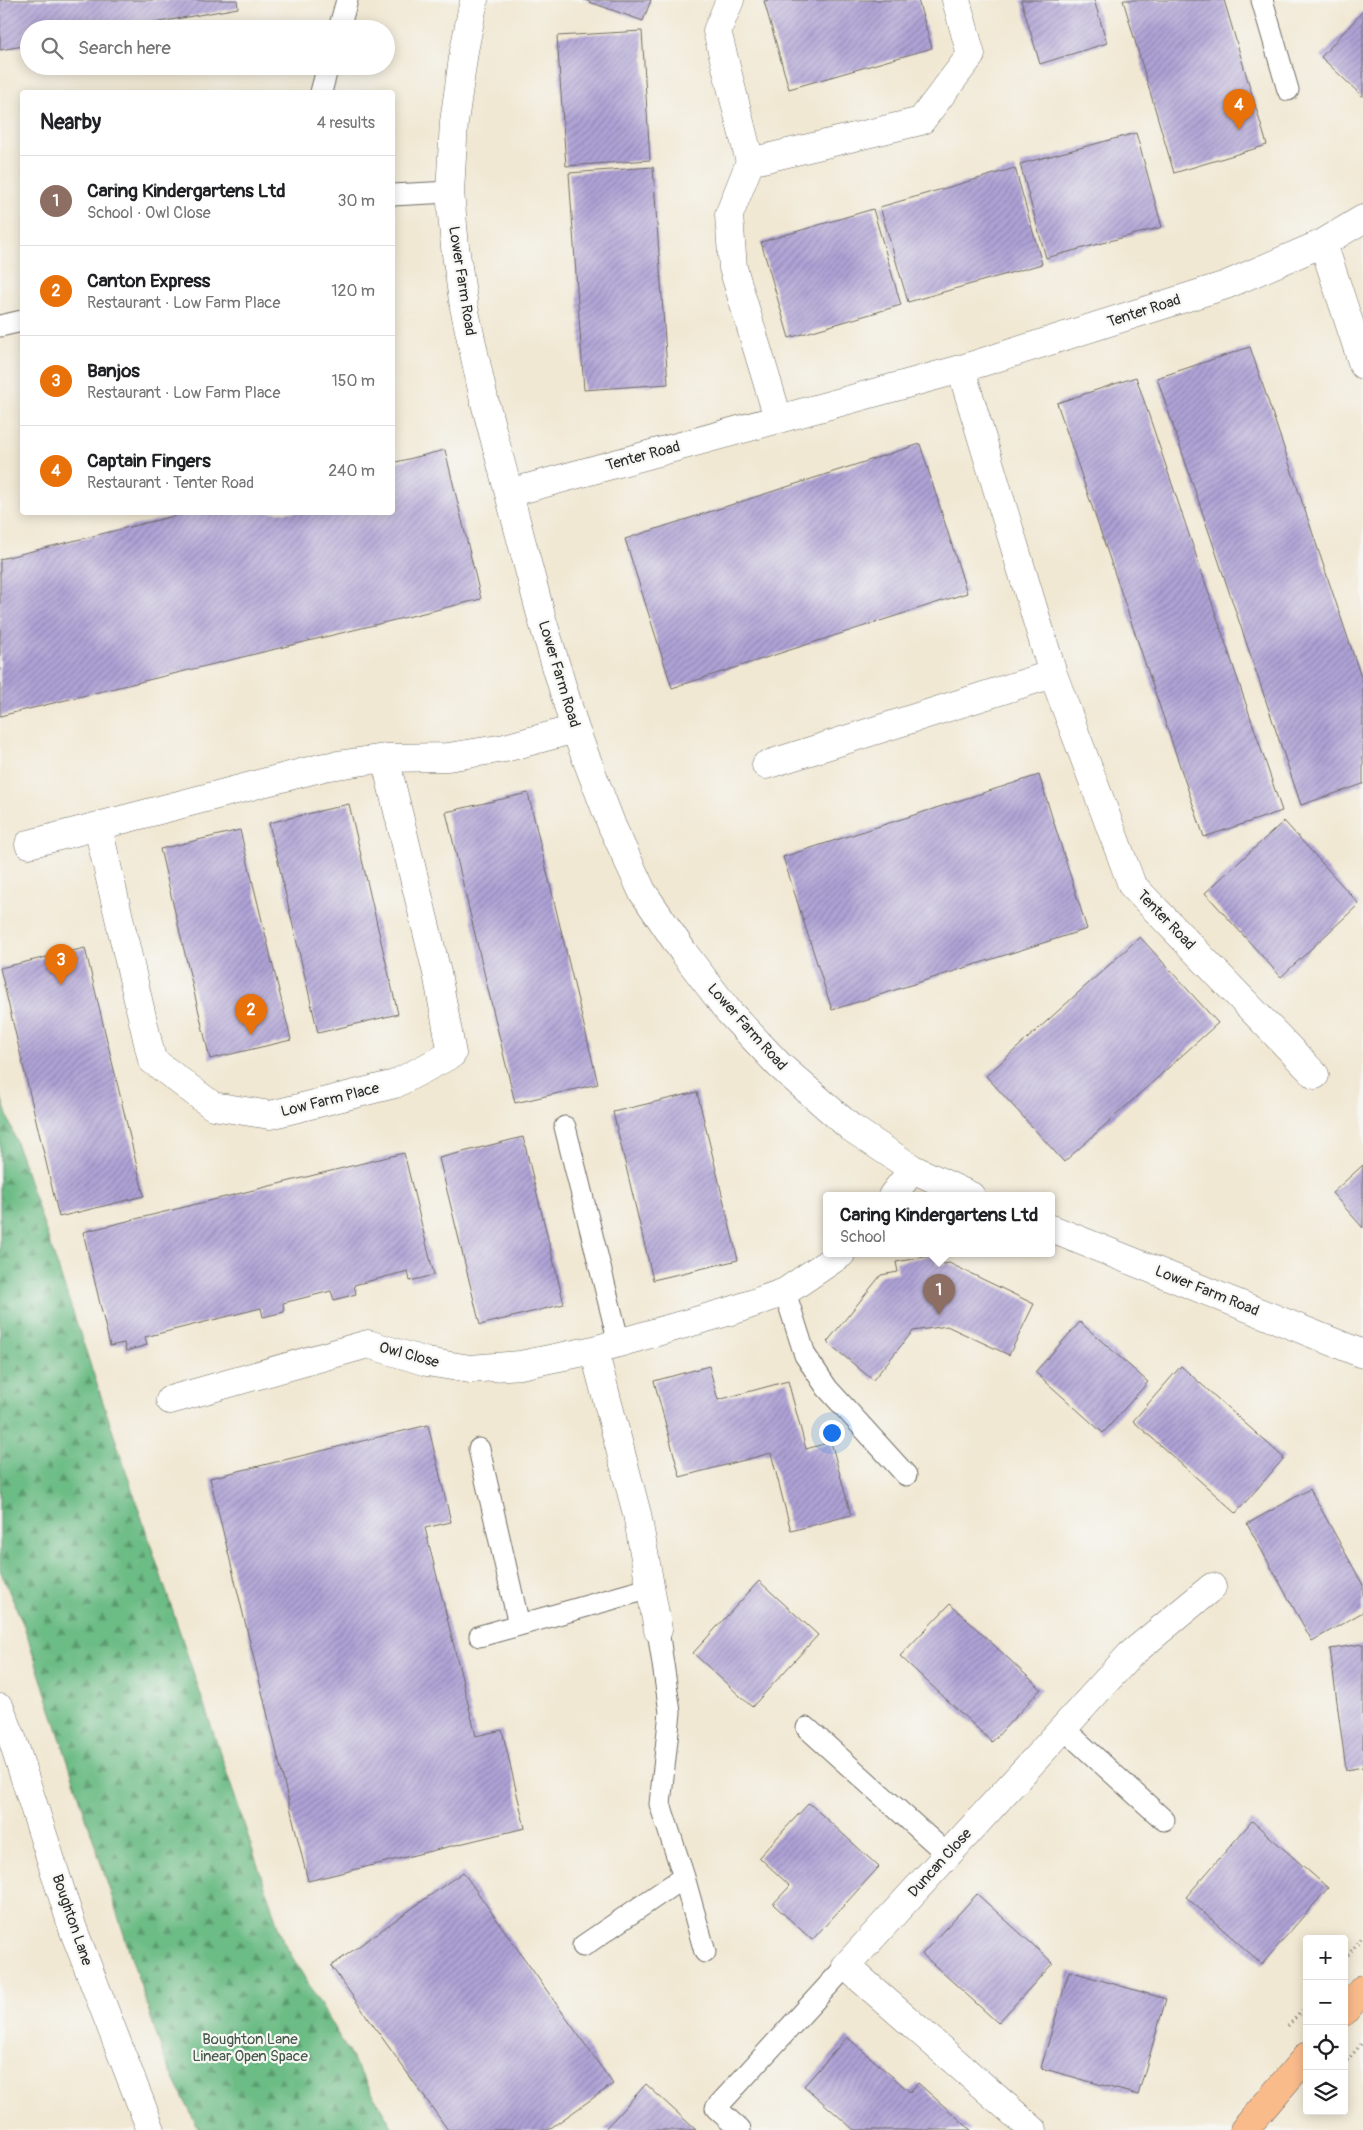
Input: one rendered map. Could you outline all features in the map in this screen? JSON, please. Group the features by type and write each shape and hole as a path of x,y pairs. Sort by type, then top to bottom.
{"main road":[{"path":"1348,2007 1363,1989"},
{"path":"1244,2130 1303,2061"}],"street":[{"name":"Lower Farm Road","path":"474,0 464,51 454,122 450,192 455,247 464,307 484,399 542,619 575,729 612,826 642,891 684,954 729,1012 779,1065 850,1127 913,1169 962,1192"},
{"path":"730,0 717,30 750,162 729,215 733,268 778,418"},
{"path":"750,162 921,122 971,55 956,0"},
{"name":"Tenter Road","path":"509,493 961,369 1226,285 1323,243 1363,219"},
{"path":"1323,243 1363,365"},
{"name":"Tenter Road","path":"961,369 1053,674 1132,885 1315,1075"},
{"path":"766,765 1053,674"},
{"path":"29,844 324,767 385,758 448,757 506,748 575,729"},
{"name":"Low Farm Place","path":"98,827 152,1060 213,1106 270,1115 395,1084 452,1054 437,974 385,758"},
{"path":"895,1192 913,1169"},
{"name":"Lower Farm Road","path":"1055,1230 1363,1354"},
{"name":"Owl Close","path":"170,1400 368,1344 427,1362 470,1369 520,1365 607,1346 734,1310 785,1292 837,1257"},
{"path":"607,1346 658,1630"},
{"name":"Duncan Close","path":"846,1966 1130,1656 1212,1588"},
{"name":"Boughton Lane","path":"0,1708 12,1738 74,1929 151,2130"},
{"path":"846,1966 1032,2130"}],"lane":[{"path":"341,20 347,0"},
{"path":"1262,0 1288,90"},
{"path":"322,90 326,75"},
{"path":"395,195 450,192"},
{"path":"0,326 20,321"},
{"path":"565,1126 607,1346"},
{"path":"785,1292 805,1355 827,1388 906,1475"},
{"path":"480,1449 519,1625"},
{"path":"480,1636 651,1588"},
{"path":"658,1630 670,1712 660,1804 684,1877 705,1952"},
{"path":"808,1728 948,1855"},
{"path":"1063,1728 1164,1820"},
{"path":"583,1946 684,1877"},
{"path":"740,2130 716,2108 846,1966"}],"path":[{"path":"1348,1954 1363,1936"},
{"path":"1348,2059 1363,2042"}],"green space":[{"name":"Boughton Lane Linear Open Space","path":"0,1094 283,1941 394,2130 199,2130 164,2058 24,1626 0,1570"}],"building":[{"path":"0,0 237,0 238,8 171,20 20,20 20,47 0,50"},
{"path":"584,0 651,0 643,21"},
{"path":"918,0 932,48 789,89 764,1"},
{"path":"1021,0 1094,0 1107,43 1040,64"},
{"path":"1123,0 1224,0 1267,145 1174,173"},
{"path":"1363,11 1363,97 1321,57"},
{"path":"642,31 650,160 566,166 557,36"},
{"path":"1136,133 1162,227 1046,258 1020,164"},
{"path":"653,167 668,384 584,390 569,173"},
{"path":"1015,168 1042,264 908,302 880,207"},
{"path":"873,209 901,305 789,338 761,242"},
{"path":"1250,347 1363,683 1363,784 1301,805 1157,378"},
{"path":"1136,377 1282,811 1204,837 1057,403"},
{"path":"920,444 967,593 672,688 625,539"},
{"path":"445,450 481,599 0,716 0,559 178,515 395,515 395,462"},
{"path":"1039,775 1087,929 832,1010 783,857"},
{"path":"528,793 598,1084 515,1103 446,812"},
{"path":"349,804 398,1014 318,1033 269,823"},
{"path":"1284,821 1359,904 1281,977 1205,893"},
{"path":"240,830 291,1040 210,1059 160,849"},
{"path":"1140,937 1218,1023 1064,1162 986,1076"},
{"path":"85,948 144,1196 59,1217 0,968"},
{"path":"697,1092 738,1260 653,1280 613,1112"},
{"path":"523,1137 564,1304 480,1325 439,1158"},
{"path":"404,1153 434,1275 410,1281 408,1271 354,1285 356,1294 334,1300 331,1291 283,1303 284,1312 263,1317 261,1308 145,1337 147,1345 126,1351 124,1343 110,1346 83,1232"},
{"path":"1363,1165 1363,1228 1332,1193"},
{"path":"935,1257 937,1265 949,1263 1034,1304 1009,1355 947,1326 913,1331 873,1380 827,1342 881,1275 898,1272 896,1262"},
{"path":"1080,1322 1148,1382 1103,1433 1035,1372"},
{"path":"709,1366 718,1400 788,1381 806,1449 831,1442 851,1515 791,1531 771,1453 680,1477 654,1381"},
{"path":"1181,1366 1284,1458 1236,1513 1133,1421"},
{"path":"428,1425 451,1522 425,1528 476,1736 502,1730 525,1828 308,1881 210,1478"},
{"path":"1310,1489 1363,1585 1363,1612 1312,1641 1247,1524"},
{"path":"759,1581 818,1635 752,1707 693,1653"},
{"path":"950,1604 1041,1689 992,1742 900,1656"},
{"path":"1363,1644 1363,1767 1346,1770 1330,1649"},
{"path":"809,1803 879,1867 812,1940 773,1904 790,1886 759,1857"},
{"path":"1252,1821 1328,1888 1262,1964 1186,1897"},
{"path":"463,1872 613,2084 548,2130 448,2130 331,1966"},
{"path":"977,1894 1053,1963 998,2023 922,1954"},
{"path":"1069,1971 1166,1999 1138,2095 1041,2068"},
{"path":"847,2037 910,2092 918,2083 971,2130 854,2130 804,2086"},
{"path":"646,2084 696,2130 604,2130"}],"place":[{"name":"Captain Fingers","path":"1239,130"},
{"name":"Banjos","path":"61,985"},
{"name":"Canton Express","path":"251,1035"},
{"name":"Caring Kindergartens Ltd","path":"939,1315"}]}
